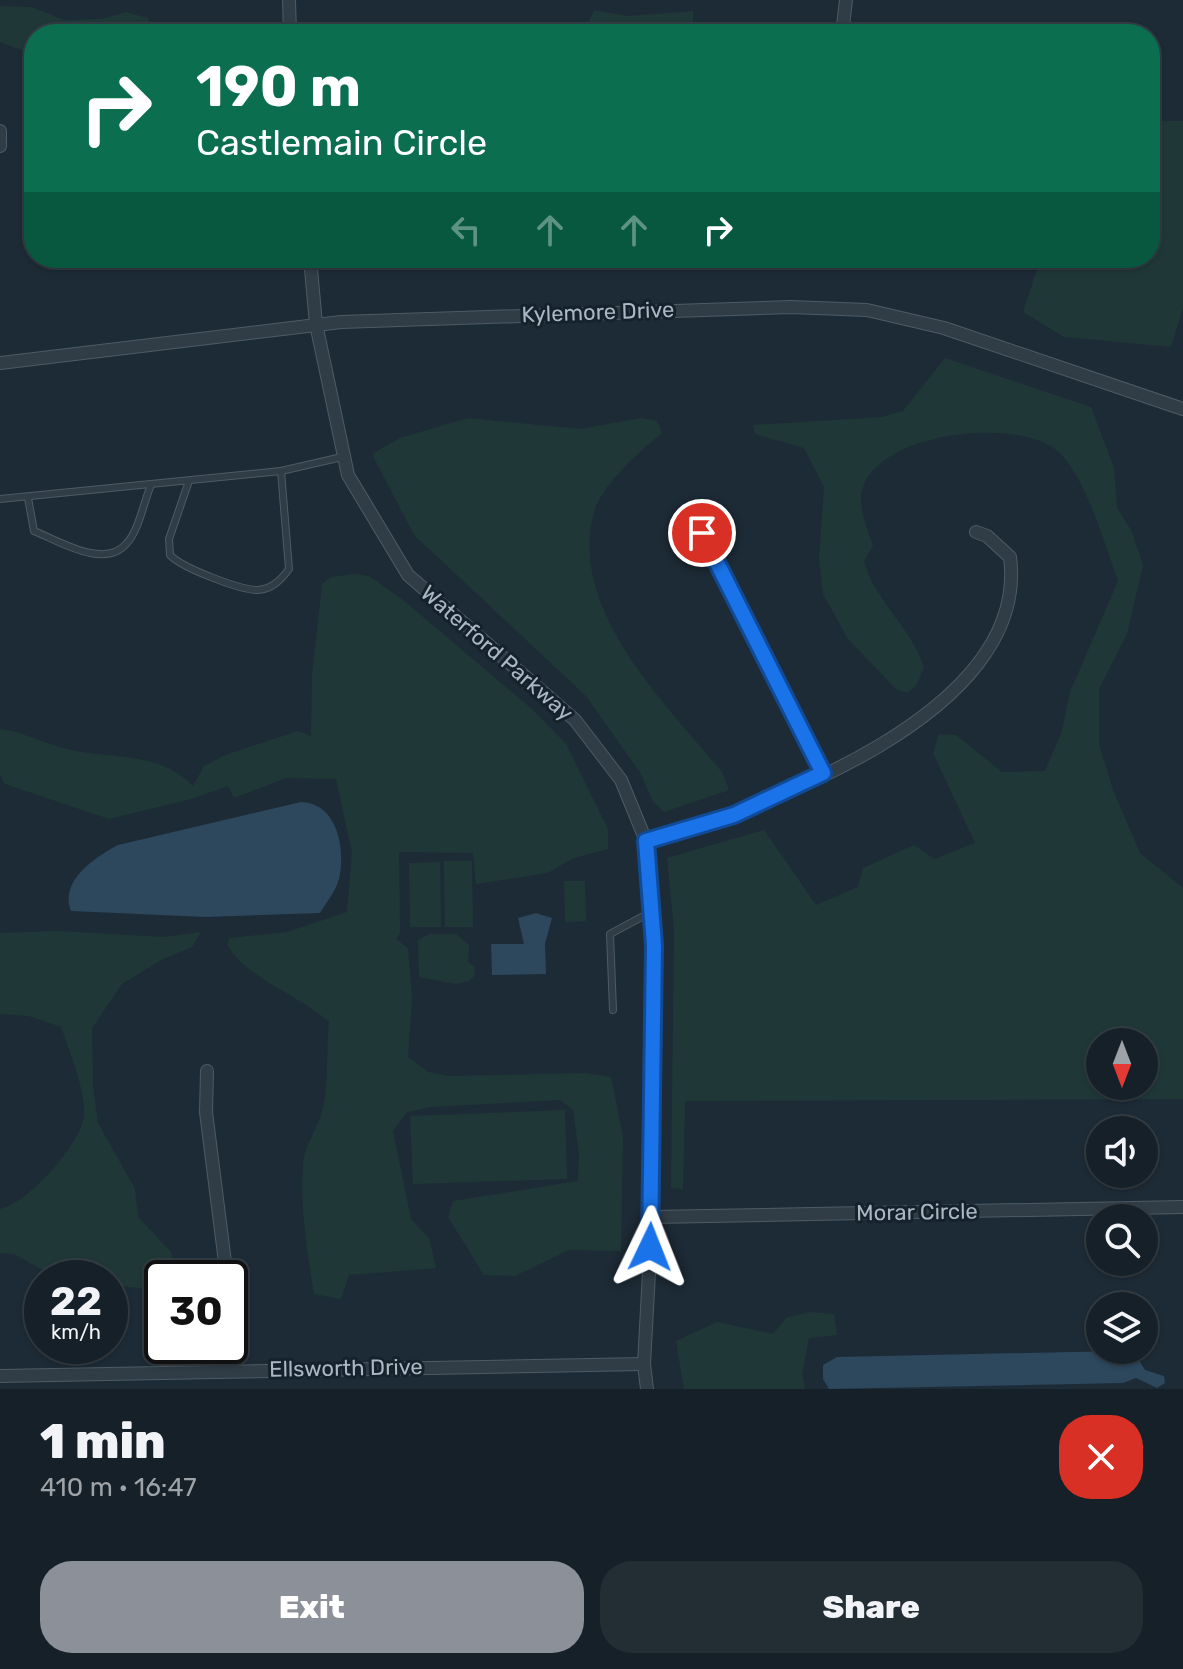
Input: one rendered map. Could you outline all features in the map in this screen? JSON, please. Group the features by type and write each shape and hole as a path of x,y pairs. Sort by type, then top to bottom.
{"street":[{"path":"289,0 290,24"},
{"path":"843,24 846,0"},
{"path":"0,131 0,146"},
{"name":"Waterford Parkway","path":"311,268 316,324 348,475 408,575 562,705 621,780 646,841 651,912 652,1217 644,1364 647,1389"},
{"name":"Kylemore Drive","path":"0,363 316,324 656,309 791,307 867,310 944,328 1183,409"},
{"path":"646,841 734,815 823,773 905,732 950,697 987,649 1004,617 1013,579 1010,557 987,536 976,532"},
{"path":"702,533 823,773"},
{"path":"207,1071 206,1112 225,1260"},
{"name":"Morar Circle","path":"652,1217 1183,1207"},
{"path":"233,1364 233,1369"},
{"name":"Ellsworth Drive","path":"0,1376 233,1369 644,1364"}],"lane":[{"path":"0,499 281,471 342,457"},
{"path":"189,481 169,539 170,555 180,566 257,590 277,583 289,569 281,471"},
{"path":"28,498 34,531 87,553 107,555 127,544 151,485"},
{"path":"613,1010 610,934 651,912"}],"green space":[{"path":"0,6 32,7 64,20 101,19 126,12 148,18 150,24 24,24 24,51 0,42"},
{"path":"594,10 628,16 693,11 693,24 590,24"},
{"path":"1160,121 1183,121 1183,308 1171,347 1064,337 1023,312 1038,268 1160,268"},
{"path":"945,358 1091,407 1114,468 1117,507 1132,532 1143,565 1127,634 1099,689 1099,744 1113,790 1140,853 1183,888 1183,1099 1158,1099 1158,1028 1086,1028 1086,1099 685,1101 683,1189 671,1188 674,931 667,858 764,830 816,905 858,887 863,868 914,845 934,859 975,843 933,753 939,734 956,735 1002,772 1045,771 1062,731 1070,692 1118,581 1079,480 1060,453 1040,441 1013,434 947,436 915,445 887,458 869,476 861,499 863,517 873,546 864,561 876,589 910,638 924,667 916,686 907,693 896,689 848,639 823,594 819,559 824,487 804,448 755,434 753,425 882,417 903,411"},
{"path":"468,418 580,429 641,418 657,421 662,433 613,479 598,501 589,548 595,584 608,619 627,653 722,772 729,790 664,812 653,802 641,774 586,696 414,535 372,454 400,438"},
{"path":"369,576 403,600 532,709 566,744 608,829 608,849 574,858 547,873 476,884 473,853 399,852 400,933 396,939 408,948 412,998 408,1057 428,1072 449,1076 585,1073 611,1077 623,1137 621,1251 569,1250 515,1276 484,1275 448,1217 453,1201 578,1181 579,1153 573,1110 560,1100 431,1107 407,1112 393,1131 411,1219 429,1238 436,1268 349,1275 341,1299 314,1294 303,1214 302,1181 306,1150 323,1108 329,1022 261,978 227,945 229,938 287,932 347,912 352,852 336,779 286,778 234,798 228,786 191,799 109,819 5,784 0,775 0,729 71,750 152,762 180,775 193,786 204,766 228,754 298,731 311,736 312,675 322,584 331,577"},
{"path":"444,861 472,861 473,927 445,927"},
{"path":"440,862 441,927 410,927 409,863"},
{"path":"564,881 585,881 586,921 565,922"},
{"path":"57,931 164,937 201,932 192,947 161,960 122,984 92,1028 93,1086 98,1123 135,1189 138,1217 171,1252 173,1260 144,1260 144,1288 128,1287 128,1260 25,1260 14,1254 0,1253 0,1209 24,1196 51,1172 73,1143 84,1117 84,1108 73,1059 61,1027 29,1016 0,1014 0,933"},
{"path":"430,934 456,934 469,945 468,962 474,966 475,975 469,981 455,984 419,977 418,940"},
{"path":"565,1110 567,1179 413,1184 410,1116"},
{"path":"809,1312 834,1314 837,1335 809,1338 802,1374 805,1389 684,1389 676,1341 717,1322 773,1334 786,1318"}],"water":[{"path":"301,802 322,809 330,817 339,838 339,879 320,913 205,917 71,911 70,890 81,871 118,845"},
{"path":"536,913 552,918 545,944 546,974 492,975 491,944 524,944 518,918"},
{"path":"1086,1352 1086,1364 1141,1364 1145,1370 1164,1376 1165,1383 1157,1388 1136,1378 1123,1383 829,1389 823,1379 823,1365 837,1357"}],"route":[{"path":"650,1247 654,945 646,841 734,815 823,773 702,533"}]}
